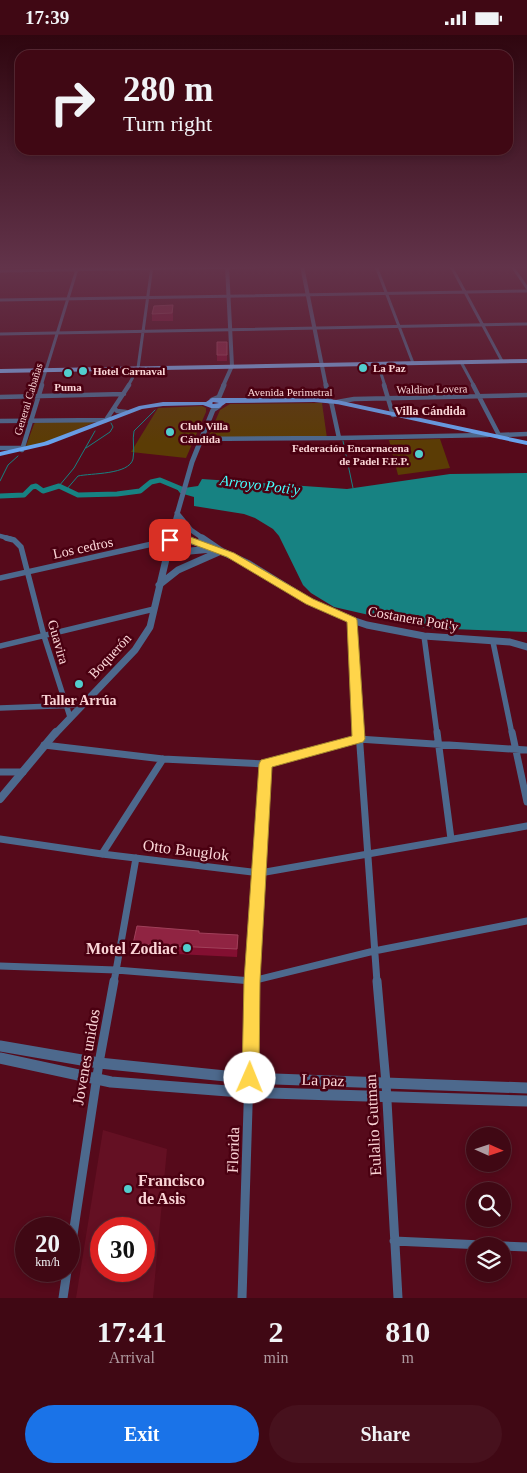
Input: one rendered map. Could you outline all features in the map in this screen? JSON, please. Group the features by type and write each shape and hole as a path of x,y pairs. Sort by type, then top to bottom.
{"highway":[{"path":"321,363 378,364 412,361 461,362 501,359"},
{"path":"0,367 46,368 527,360"},
{"path":"0,371 46,368"}],"main road":[{"name":"Avenida Perimetral","path":"0,454 49,443 126,412 155,405 230,402 332,401 527,443"}],"street":[{"name":"General Cabañas","path":"22,449 60,325"},
{"path":"0,421 106,420 124,394 139,366 145,325"},
{"path":"230,325 232,365"},
{"path":"313,325 339,438"},
{"path":"0,334 483,325 501,359"},
{"path":"399,327 412,361"},
{"path":"461,362 497,436"},
{"path":"378,364 393,415"},
{"name":"Boquerón","path":"0,799 44,745 135,650 150,627 180,499 199,439 232,365"},
{"path":"0,397 124,394"},
{"name":"Waldino Lovera","path":"332,401 527,395"},
{"path":"114,408 117,411 126,412"},
{"path":"199,439 497,436 527,434"},
{"path":"0,448 22,449"},
{"path":"177,513 191,531 192,541 191,550 182,567"},
{"name":"Costanera Poti'y","path":"191,531 221,551 249,564 309,601 352,620 367,625 424,636 510,642 527,647"},
{"name":"Guavira","path":"0,536 14,540 21,547 44,636 70,717"},
{"path":"170,540 179,538 221,551"},
{"name":"Los cedros","path":"0,578 170,540"},
{"path":"168,549 179,552 212,549"},
{"path":"159,585 182,567 221,551"},
{"path":"0,646 154,609"},
{"name":"Eulalio Gutman","path":"352,620 358,739 387,1097 398,1298"},
{"path":"424,636 450,839"},
{"path":"493,642 527,802"},
{"path":"0,708 81,705"},
{"path":"44,745 163,759 265,764 358,739 527,750"},
{"path":"102,854 163,759"},
{"name":"Florida","path":"242,1298 250,1092 252,981 260,873 265,764"},
{"path":"0,772 23,772"},
{"name":"Otto Bauglok","path":"0,839 102,854 260,873 286,870 367,853 527,826"},
{"name":"Jovenes unidos","path":"76,1217 99,1063 136,858"},
{"path":"0,966 116,970 252,981 374,951 527,921"},
{"name":"La paz","path":"0,1047 99,1063 250,1078 527,1088"},
{"name":"La paz","path":"0,1058 111,1082 250,1092 527,1101"},
{"path":"394,1241 527,1247"},
{"path":"63,1298 65,1282"}],"shaded area":[{"path":"322,403 327,438 208,438 220,410 230,404"},
{"name":"Club Villa Cándida","path":"202,406 206,408 206,412 186,458 131,452 158,408"},
{"path":"36,422 95,422 45,443 28,447 26,446"},
{"name":"Federación Encarnacena de Padel F.E.P.","path":"440,439 450,468 398,475 389,440"},
{"name":"Francisco de Asis","path":"103,1130 167,1149 155,1277 155,1217 90,1217 90,1282 155,1282 153,1298 76,1298"}],"water":[{"path":"527,473 527,632 426,628 334,607 311,593 303,585 279,536 273,529 255,518 244,514 194,506 194,497 180,493 177,489 198,486 202,479 347,489 450,474"}],"building":[{"path":"217,342 227,342 227,355 217,355"},
{"path":"137,926 238,935 237,949 133,944"}],"waterway":[{"path":"66,490 78,476 117,471 130,464 134,456 134,431 155,410"},
{"path":"86,448 110,432 113,427 111,423"},
{"path":"59,486 74,468 95,431"},
{"path":"343,441 353,488"},
{"path":"0,481 8,465 18,456"},
{"name":"Arroyo Poti'y","path":"0,496 24,495 32,487 36,486 43,491 59,486 78,495 117,494 140,491 151,482 160,480 184,490"}],"place":[{"name":"La Paz","path":"363,368"},
{"name":"Hotel Carnaval","path":"83,371"},
{"name":"Puma","path":"68,373"},
{"name":"Club Villa Cándida","path":"170,432"},
{"name":"Federación Encarnacena de Padel F.E.P.","path":"419,454"},
{"name":"Taller Arrúa","path":"79,684"},
{"name":"Motel Zodiac","path":"187,948"},
{"name":"Francisco de Asis","path":"128,1189"}],"district":[{"name":"Villa Cándida","path":"430,411"}],"route":[{"path":"170,540 185,538 231,555 309,601 352,620 358,739 265,764 260,873 252,981 250,1078"}]}
